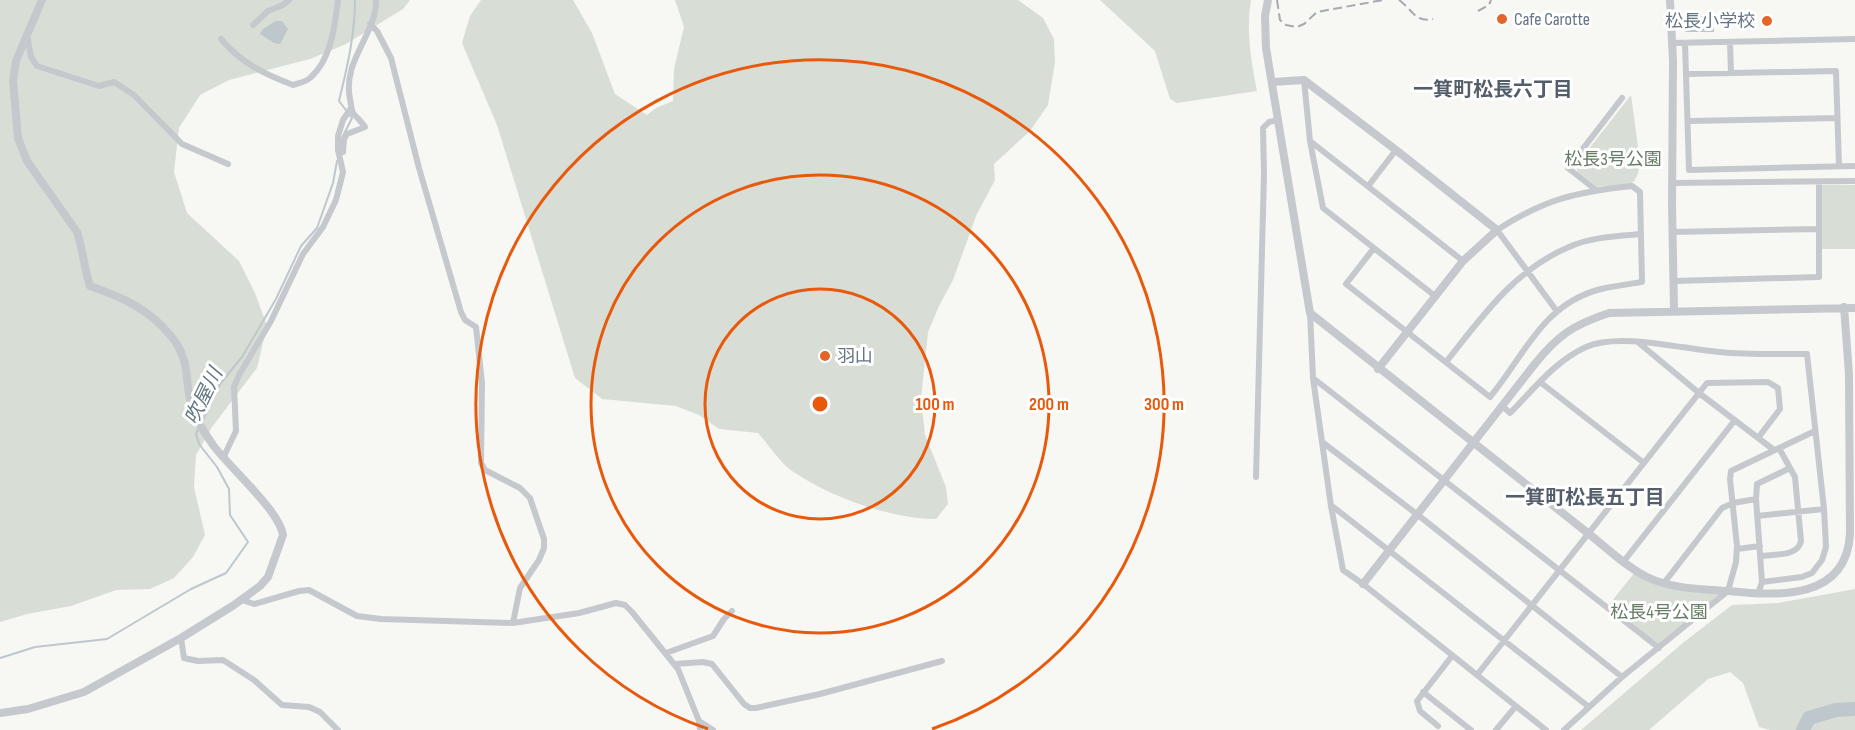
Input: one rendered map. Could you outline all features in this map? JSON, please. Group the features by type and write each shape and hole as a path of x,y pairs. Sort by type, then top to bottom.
{"street":[{"path":"0,713 28,709 84,692 181,638 242,600 268,577 283,535 282,529 259,496 214,446 194,414 188,386 188,369 182,352 159,323 139,306 90,286 77,232 27,161 18,138 13,80 16,61 42,0"},
{"path":"253,25 268,11 289,0"},
{"path":"221,39 233,54 252,66 293,85 309,80 321,65 330,43 338,0"},
{"path":"343,152 344,139 347,134 361,130 365,126 351,108 348,85 351,68 374,19 376,0"},
{"path":"1268,0 1265,16 1266,43 1310,313 1314,378 1340,565 1343,570 1546,730"},
{"path":"1670,0 1673,62 1674,311"},
{"path":"370,24 377,31 391,58 418,168 461,312 465,320 476,327 482,383 481,463 485,470 520,488 530,498 544,538 544,548 539,560 520,588 513,623"},
{"path":"27,33 31,57 37,66 99,86 114,82 134,95 182,144 228,164"},
{"path":"1671,43 1855,39"},
{"path":"1730,42 1731,73"},
{"path":"1685,43 1689,170 1855,166"},
{"path":"1686,74 1836,71 1839,166"},
{"path":"1272,82 1304,80 1497,230 1556,310"},
{"path":"1304,80 1310,141 1323,208 1435,296"},
{"path":"1596,190 1568,168 1622,98"},
{"path":"224,456 236,431 234,387 239,375 271,321 303,254 323,227 336,200 343,172 338,150 338,136 343,120 351,108"},
{"path":"1688,122 1837,118"},
{"path":"1256,477 1263,128 1269,122 1279,120"},
{"path":"1310,141 1463,261"},
{"path":"1369,185 1396,150"},
{"path":"1672,183 1855,181"},
{"path":"1674,281 1819,277 1819,182"},
{"path":"1374,248 1346,284 1407,331 1490,397 1525,347 1556,310 1599,290 1642,282 1640,192 1632,186 1596,190 1558,198 1541,204 1497,230 1463,261 1407,331 1378,369"},
{"path":"1673,232 1819,229"},
{"path":"1446,362 1491,305 1527,270 1576,244 1600,238 1641,234"},
{"path":"1310,313 1589,534 1648,577 1679,586 1758,594 1807,590 1826,580 1845,557 1852,521 1849,374 1844,307"},
{"path":"1363,584 1548,347 1567,331 1589,320 1609,314 1855,308"},
{"path":"1502,406 1510,413 1565,360 1586,347 1614,341 1720,352 1807,354 1826,547 1812,573 1802,577 1762,582"},
{"path":"1639,343 1699,393 1776,449 1790,468 1795,477 1800,546 1794,552 1760,556"},
{"path":"1314,378 1659,648"},
{"path":"1540,382 1644,462"},
{"path":"1477,675 1707,383 1768,382 1775,385 1779,393 1780,409 1758,438"},
{"path":"1624,561 1735,420"},
{"path":"1564,730 1622,676 1728,591 1737,549 1731,471 1815,431"},
{"path":"1323,442 1418,514 1622,676"},
{"path":"1758,594 1762,582 1756,484 1790,468"},
{"path":"1664,583 1722,508 1733,503 1756,499"},
{"path":"1331,506 1589,707"},
{"path":"1757,516 1824,509"},
{"path":"1737,549 1760,546"},
{"path":"242,600 254,604 309,590 357,616 381,619 513,623 579,613 616,603 625,605 675,664 699,721 700,730"},
{"path":"666,653 713,636 732,611"},
{"path":"181,638 184,658 198,661 223,660 254,680 282,705 309,707 320,712 338,730"},
{"path":"1438,726 1420,711 1418,701 1452,656"},
{"path":"675,664 703,662 712,664 744,704 750,708 756,708 820,694 942,661"},
{"path":"1423,692 1471,730"},
{"path":"1496,730 1516,706"},
{"path":"699,721 713,730"}],"green space":[{"path":"0,0 410,0 403,9 346,44 310,59 229,80 200,95 179,128 174,172 187,213 239,261 255,293 267,326 257,368 212,427 196,455 194,487 205,535 193,557 174,578 150,589 116,590 71,606 27,614 0,622"},
{"path":"481,0 573,0 592,33 615,94 647,115 656,108 673,101 674,69 684,27 675,0 1018,0 1043,18 1054,39 1055,62 1048,105 1030,131 994,164 995,180 976,216 953,280 928,332 921,399 925,435 946,487 948,504 936,519 881,511 842,498 792,471 758,433 719,429 699,415 676,406 602,399 575,378 497,125 462,43 470,16"},
{"path":"1100,0 1251,0 1249,34 1257,91 1177,103 1170,99 1155,51"},
{"name":"松長3号公園","path":"1631,95 1640,161 1638,174 1631,184 1597,187 1577,171 1577,164"},
{"path":"1822,185 1855,185 1855,249 1822,249"},
{"name":"松長4号公園","path":"1635,572 1647,580 1723,593 1659,646 1608,606"},
{"path":"1855,589 1855,730 1770,730 1759,727 1743,683 1730,672 1708,679 1649,730 1581,730 1684,642 1732,605 1778,603"}],"shaded area":[{"path":"1685,16 1714,16 1714,32 1685,32"},
{"path":"276,21 282,21 288,29 280,44 260,34 263,29"}],"waterway":[{"name":"吹屋川","path":"342,138 352,118 339,101 352,39 355,0"},
{"name":"吹屋川","path":"202,422 220,384 242,357 276,299 301,246 317,228 333,183 337,161"},
{"name":"吹屋川","path":"0,658 35,647 107,639 191,589 226,573 248,542 230,515 229,489 217,467 199,444 196,434 199,427"},
{"path":"1803,730 1809,718 1836,710 1855,709"}],"railway":[{"path":"1277,0 1280,20 1286,25 1297,27 1317,12 1383,0"},
{"path":"1399,0 1418,17 1433,19"},
{"path":"1478,11 1489,5 1491,0"}],"place":[{"name":"Cafe Carotte","path":"1502,19"},
{"name":"松長小学校","path":"1767,21"},
{"name":"羽山","path":"825,356"}],"district":[{"name":"一箕町松長六丁目","path":"1493,89"},
{"name":"一箕町松長五丁目","path":"1585,497"}]}
